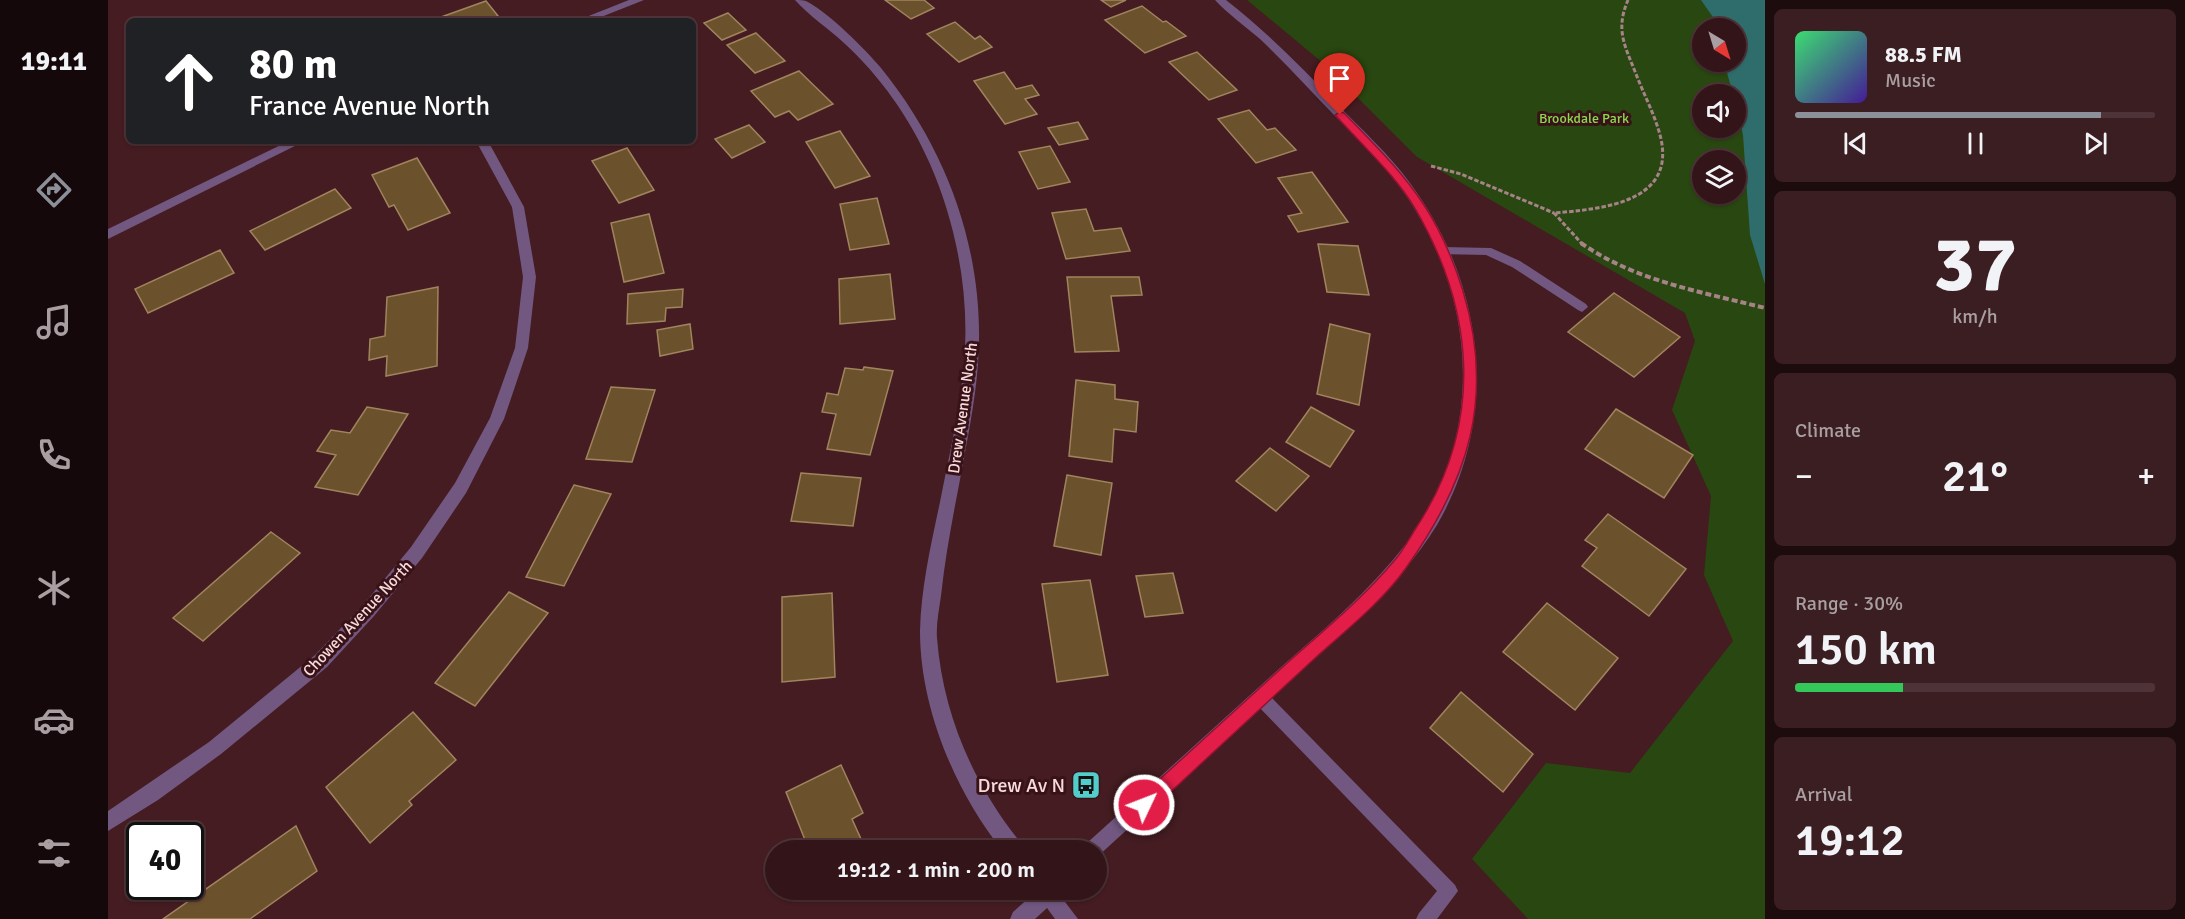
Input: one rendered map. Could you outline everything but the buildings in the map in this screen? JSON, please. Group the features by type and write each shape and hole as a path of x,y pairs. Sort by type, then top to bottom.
{"street":[{"path":"589,18 639,0"},
{"name":"Drew Avenue North","path":"800,0 873,65 907,109 935,159 956,216 969,278 972,351 962,428 934,576 929,635 938,700 961,763 982,807 1007,840"},
{"path":"1106,840 1359,608 1400,565 1439,506 1462,447 1470,413 1470,351 1465,321 1458,292 1443,251 1421,209 1389,165 1283,56 1220,0"},
{"path":"108,234 293,144"},
{"name":"Chowen Avenue North","path":"108,822 225,742 320,662 399,578 455,498 497,422 520,353 531,291 526,235 512,187 484,144"},
{"path":"1020,919 1039,900"},
{"path":"1054,900 1068,919"}],"lane":[{"path":"1443,251 1487,251 1516,264 1582,307"},
{"path":"1261,698 1449,891 1425,919"}],"path":[{"path":"1554,213 1611,205 1631,198 1646,189 1660,171 1662,145 1659,129 1621,37 1622,14 1628,0"},
{"path":"1431,166 1461,174 1554,213 1580,243 1621,265 1664,281 1765,308"}],"green space":[{"name":"Brookdale Park","path":"1247,0 1765,0 1765,919 1528,919 1472,859 1546,763 1630,773 1733,641 1704,575 1711,496 1672,410 1695,341 1685,313 1417,157 1323,63"}],"water":[{"path":"1701,0 1765,0 1765,284 1750,235 1746,150 1744,150 1743,138 1746,138 1746,84 1730,84 1727,72 1746,72 1746,18 1714,18"}],"place":[{"name":"Drew Av N","path":"1086,785"}],"route":[{"path":"1144,805 1359,608 1400,565 1439,506 1462,447 1470,413 1470,351 1458,292 1448,263 1421,209 1406,187 1389,165 1340,115"}]}
